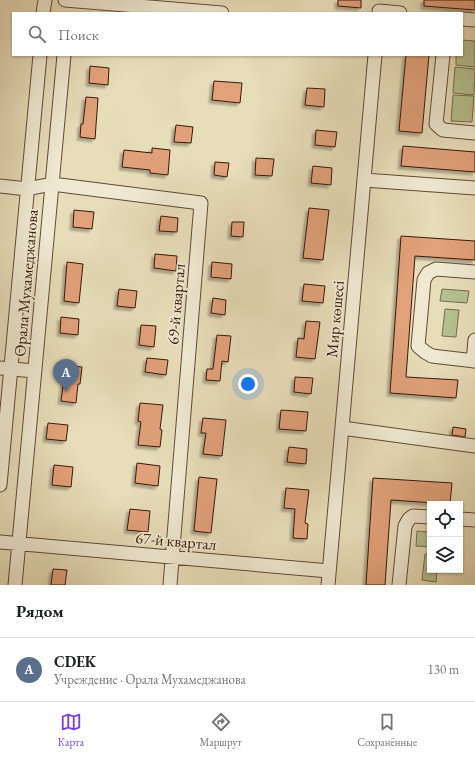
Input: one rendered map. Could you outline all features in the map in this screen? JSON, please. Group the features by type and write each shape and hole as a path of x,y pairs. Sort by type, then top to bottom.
{"street":[{"path":"43,12 45,0"},
{"path":"65,0 210,12"},
{"path":"68,12 69,0"},
{"path":"379,8 396,12"},
{"path":"463,19 475,20"},
{"name":"Орала Мухамеджанова","path":"0,485 5,368 27,189 40,56"},
{"name":"Орала Мухамеджанова","path":"15,585 64,56"},
{"name":"Мир көшесі","path":"328,585 376,56"},
{"path":"443,56 436,124 443,130 475,133"},
{"path":"364,180 475,188"},
{"path":"0,186 27,189 52,184"},
{"name":"69-й квартал","path":"52,184 201,204 173,557"},
{"path":"475,272 436,269 428,273 424,280 418,346 424,352 432,356 474,361 475,340"},
{"path":"5,368 35,371"},
{"path":"342,428 475,446"},
{"path":"399,585 405,526 409,519 413,516 427,517"},
{"path":"463,519 475,520"},
{"name":"67-й квартал","path":"0,542 329,571"},
{"path":"170,585 173,557"}],"green space":[{"path":"463,40 475,41 475,67 456,65 456,56 463,56"},
{"path":"455,67 475,69 474,95 453,93"},
{"path":"453,95 474,96 472,122 451,121"},
{"path":"442,289 469,291 467,303 440,301"},
{"path":"445,309 459,310 456,337 442,336"},
{"path":"417,531 427,532 427,547 416,546"},
{"path":"425,554 427,554 427,573 437,573 436,582 422,580"}],"building":[{"path":"338,0 361,0 361,8 338,6"},
{"path":"424,0 475,0 475,10 424,6"},
{"path":"406,56 429,56 422,133 399,131"},
{"path":"90,66 109,68 108,85 89,83"},
{"path":"214,81 242,83 240,103 212,100"},
{"path":"307,88 325,89 324,107 305,105"},
{"path":"86,97 98,98 95,139 80,137"},
{"path":"176,125 193,127 191,143 174,142"},
{"path":"316,130 337,132 335,147 315,145"},
{"path":"403,146 475,152 475,172 401,166"},
{"path":"152,148 170,150 168,175 150,173 150,170 122,167 124,150 152,153"},
{"path":"256,158 274,159 272,176 255,175"},
{"path":"215,162 229,163 227,177 214,175"},
{"path":"313,166 332,168 331,185 311,183"},
{"path":"309,208 329,210 323,260 303,258"},
{"path":"74,210 94,212 92,229 73,227"},
{"path":"161,216 178,218 177,232 159,231"},
{"path":"232,222 244,222 243,237 231,236"},
{"path":"401,236 475,241 475,260 415,256 406,377 458,380 456,398 390,393"},
{"path":"155,254 177,256 176,271 154,268"},
{"path":"67,262 83,264 79,303 64,301"},
{"path":"212,262 232,264 231,279 211,277"},
{"path":"304,284 325,286 323,303 302,301"},
{"path":"119,289 137,291 135,308 117,306"},
{"path":"213,298 226,300 225,315 211,313"},
{"path":"61,317 79,319 78,335 60,333"},
{"path":"306,321 320,322 315,359 296,357 298,338 304,339"},
{"path":"141,325 156,326 154,347 139,345"},
{"path":"217,335 231,336 228,362 222,361 220,381 206,380 207,369 213,369"},
{"path":"147,358 168,360 166,375 145,372"},
{"path":"66,365 82,367 76,403 61,401"},
{"path":"295,377 313,378 311,394 294,392"},
{"path":"140,403 163,405 160,429 162,430 160,447 138,445 141,422 138,421"},
{"path":"281,410 308,412 306,431 279,429"},
{"path":"203,418 226,420 222,456 203,454 206,433 201,433"},
{"path":"48,423 68,425 66,441 46,439"},
{"path":"453,427 466,429 465,437 452,435"},
{"path":"289,447 307,449 306,464 287,462"},
{"path":"137,463 160,466 158,486 135,483"},
{"path":"54,465 73,467 71,487 52,485"},
{"path":"199,477 217,479 211,533 194,531"},
{"path":"373,478 452,483 450,501 427,501 427,502 391,500 385,585 366,585"},
{"path":"286,488 309,490 305,523 308,524 307,539 293,538 295,509 284,508"},
{"path":"130,509 150,511 148,532 127,530"},
{"path":"53,569 67,570 65,585 51,585"}],"place":[{"name":"CDEK","path":"66,392"}]}
